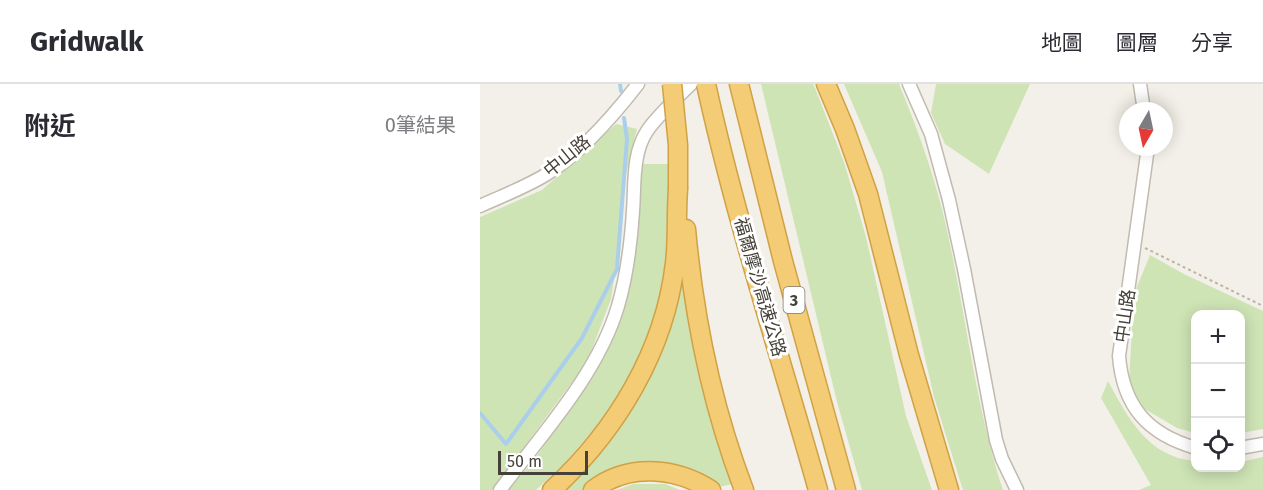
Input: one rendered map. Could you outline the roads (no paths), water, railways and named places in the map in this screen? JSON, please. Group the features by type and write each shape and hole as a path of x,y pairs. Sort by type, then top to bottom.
{"highway":[{"path":"552,490 584,459 616,418 630,396 659,331 675,262 678,145 672,84"},
{"name":"福爾摩沙高速公路","path":"706,84 714,124 818,490"},
{"name":"福爾摩沙高速公路","path":"739,84 783,261 846,490"},
{"path":"826,84 845,129 868,195 909,355 949,490"},
{"path":"678,189 684,209 689,268 699,335 710,385 744,490"},
{"path":"593,490 619,475 644,471 681,476 711,490"}],"street":[{"name":"中山路","path":"480,206 547,174 585,143 619,109 638,84"},
{"path":"500,490 577,387 601,348 618,307 627,268 634,177 641,146 647,131 691,84"},
{"path":"909,84 931,134 949,200 996,440 1002,459 1017,490"},
{"path":"1140,84 1142,102"},
{"name":"中山路","path":"1147,156 1119,356 1120,378 1137,414 1155,430 1180,444 1191,447"},
{"path":"1245,447 1263,444"}],"waterway":[{"path":"620,84 621,91"},
{"path":"480,413 506,444 582,338 617,269 627,139 624,118"}]}
